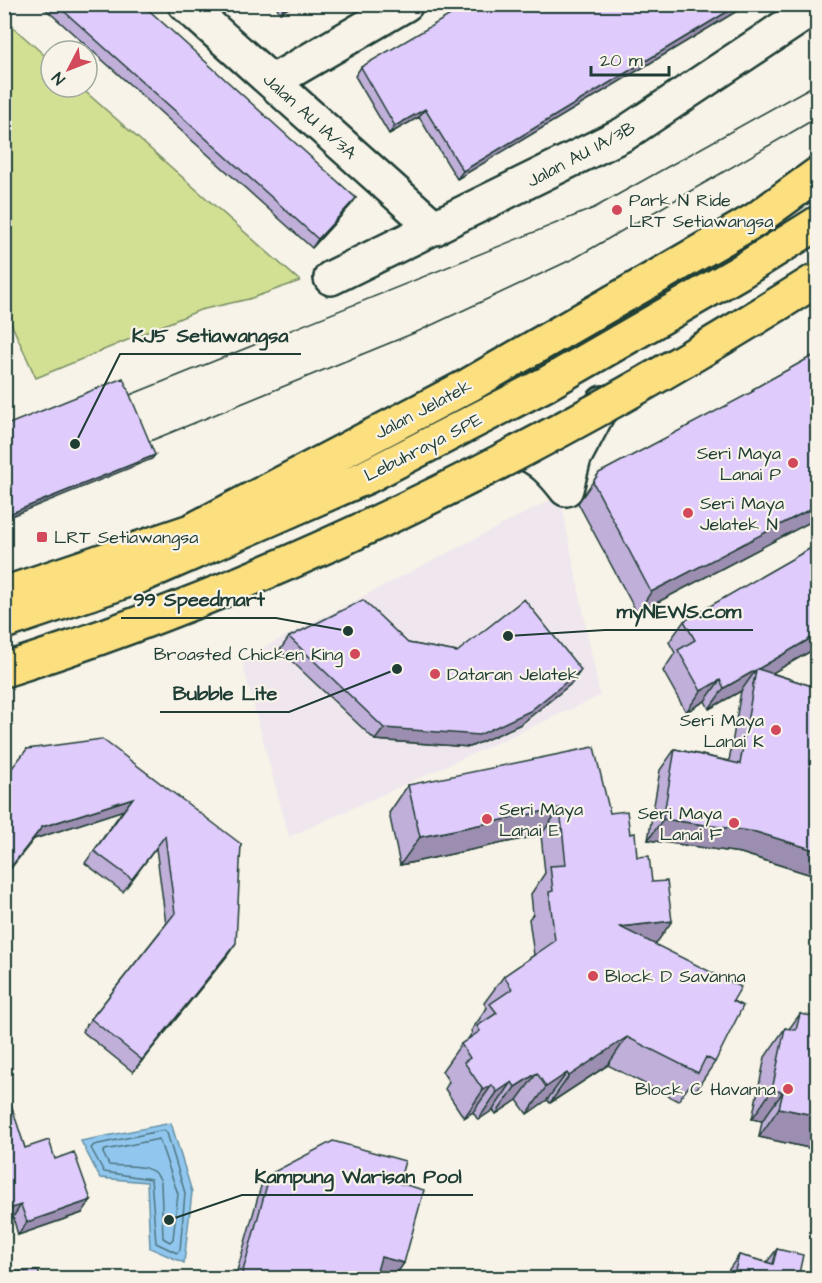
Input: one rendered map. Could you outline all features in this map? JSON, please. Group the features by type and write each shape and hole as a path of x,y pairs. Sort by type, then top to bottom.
{"main road":[{"name":"Jalan Jelatek","path":"4,594 191,531 469,385 756,220 818,174"},
{"name":"Lebuhraya SPE","path":"4,622 140,576 366,477 546,384 740,272 818,223"},
{"path":"4,671 39,660 134,619 180,603 478,475 726,334 818,278"},
{"path":"4,671 159,616 374,524 576,423 818,278"}],"street":[{"name":"Jalan AU 1A/3A","path":"185,4 435,228"},
{"path":"272,82 406,4"},
{"name":"Jalan AU 1A/3B","path":"331,278 624,134 805,8"},
{"path":"520,451 533,455 552,471 566,489 573,458 603,403"}],"shaded area":[{"name":"Dataran Jelatek","path":"560,495 600,696 289,837 241,659"}],"green space":[{"path":"5,20 39,50 39,99 94,99 300,281 249,299 200,310 36,378 5,310"}],"water":[{"path":"171,1123 192,1192 184,1263 150,1248 147,1182 100,1178 81,1141"}],"building":[{"path":"56,4 142,4 356,198 318,239 99,43 99,39 95,39"},
{"path":"469,4 740,4 463,171 425,109 395,126 361,67"},
{"name":"Seri Maya Jelatek N","path":"818,353 818,505 651,592 593,482 599,473 754,391 753,389"},
{"path":"123,378 155,455 4,516 4,426"},
{"path":"818,544 818,634 758,669 818,688 818,851 756,832 663,819 675,749 740,764 756,670 724,688 720,680 701,691 678,650 695,640 684,621"},
{"name":"Dataran Jelatek","path":"524,599 581,670 530,711 479,735 384,728 289,637 363,600 408,643 457,652"},
{"path":"102,739 241,844 236,943 142,1060 91,1019 175,913 165,836 132,879 94,851 133,798 42,827 4,876 4,778 27,749"},
{"path":"594,747 610,813 627,811 630,834 635,833 637,857 649,856 652,882 667,881 672,921 620,927 741,987 733,1001 743,1006 715,1062 706,1057 698,1073 627,1037 569,1076 567,1073 546,1087 537,1073 515,1087 512,1082 497,1092 492,1085 483,1090 464,1062 470,1058 461,1044 480,1031 477,1026 497,1013 490,1004 512,989 504,976 555,941 549,892 553,891 550,866 566,865 560,808 420,837 408,785"},
{"path":"800,1014 818,1017 818,1116 779,1108 783,1092 772,1090 785,1028 796,1030"},
{"path":"4,1089 6,1089 25,1148 49,1140 55,1159 74,1152 91,1200 27,1222 21,1205 9,1209 4,1195 4,1176 6,1175 4,1172"},
{"path":"333,1141 405,1161 399,1183 424,1190 404,1263 381,1257 375,1278 241,1278 270,1174"},
{"path":"777,1249 803,1255 798,1278 733,1278 739,1255 773,1264"},
{"path":"39,1271 39,1278 4,1278 4,1272"}],"tram line":[{"path":"115,401 594,208 818,83"},
{"path":"133,448 419,331 575,258 818,117"}],"place":[{"name":"Park N Ride LRT Setiawangsa","path":"617,210"},
{"name":"KJ5 Setiawangsa","path":"75,444"},
{"name":"Seri Maya Lanai P","path":"793,463"},
{"name":"Seri Maya Jelatek N","path":"688,513"},
{"name":"LRT Setiawangsa","path":"42,537"},
{"name":"99 Speedmart","path":"348,631"},
{"name":"myNEWS.com","path":"508,636"},
{"name":"Broasted Chicken King","path":"355,654"},
{"name":"Bubble Lite","path":"397,669"},
{"name":"Dataran Jelatek","path":"435,674"},
{"name":"Seri Maya Lanai K","path":"776,730"},
{"name":"Seri Maya Lanai E","path":"487,819"},
{"name":"Seri Maya Lanai F","path":"734,823"},
{"name":"Block D Savanna","path":"593,976"},
{"name":"Block C Havanna","path":"788,1089"},
{"name":"Kampung Warisan Pool","path":"169,1220"}]}
